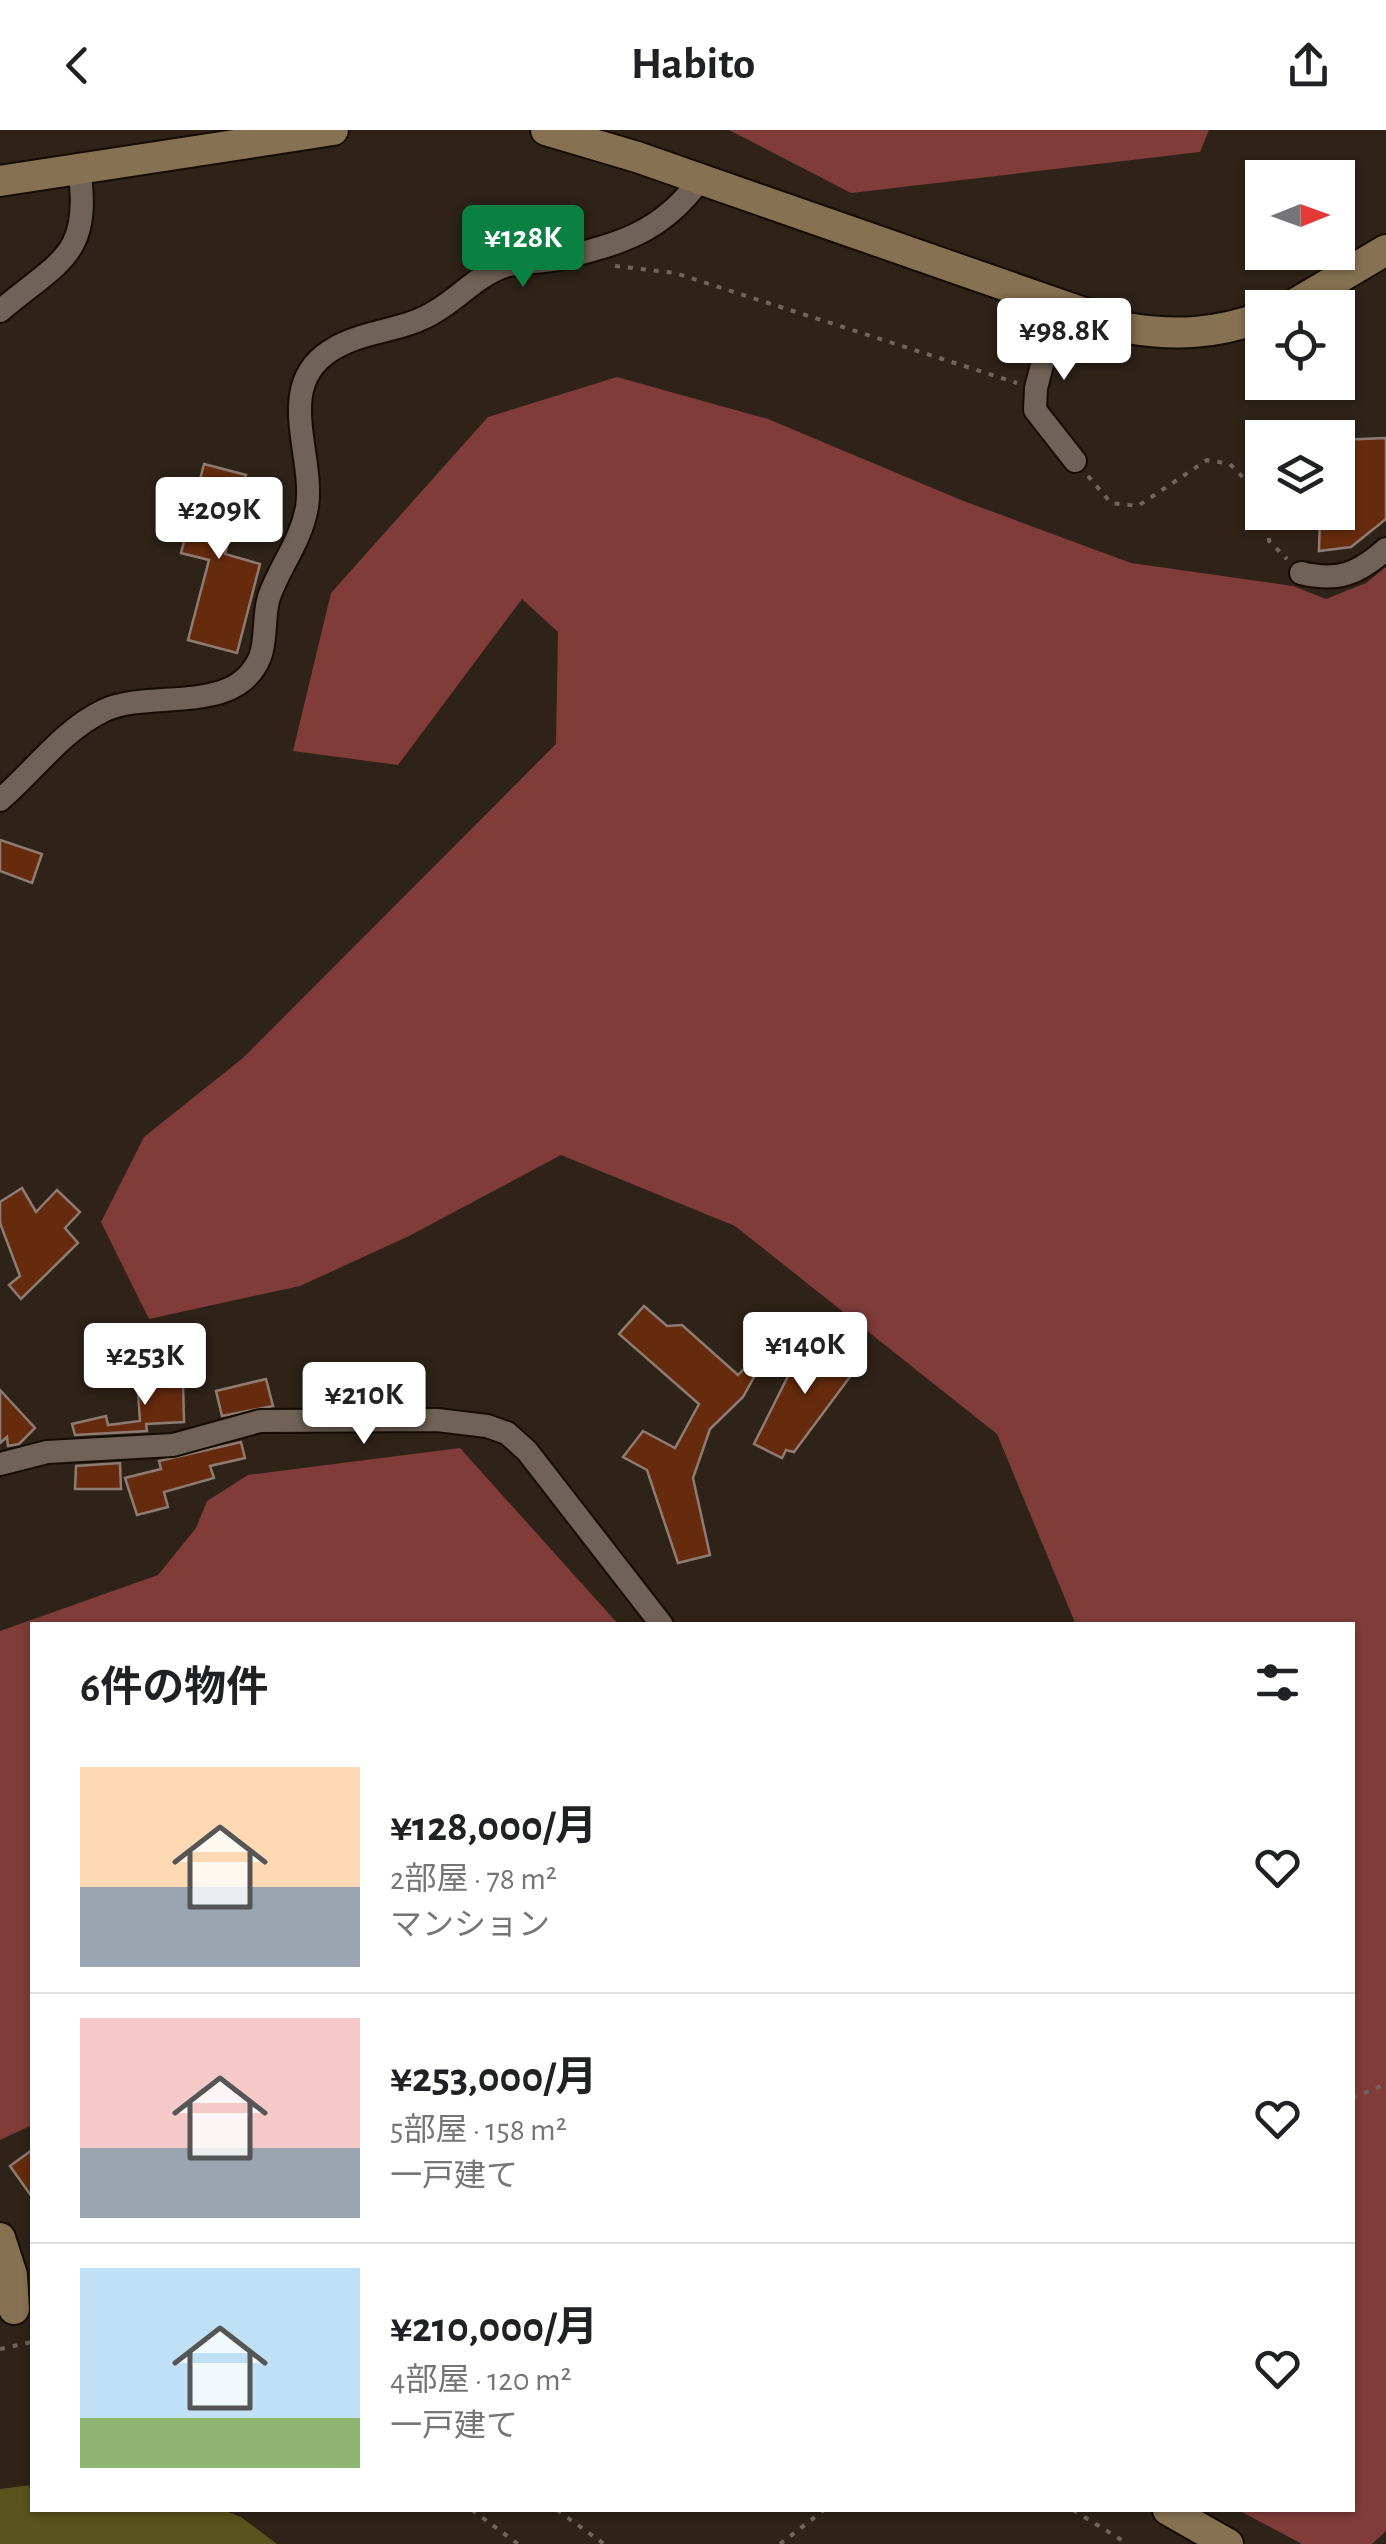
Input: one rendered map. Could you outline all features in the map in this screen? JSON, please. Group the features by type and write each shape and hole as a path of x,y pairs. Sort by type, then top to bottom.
{"street":[{"path":"0,181 333,130"},
{"path":"546,130 1127,328 1172,335 1206,332 1245,322"},
{"path":"0,311 68,256 80,236 84,205 80,168"},
{"path":"0,800 66,737 103,710 154,697 206,696 230,689 247,676 260,656 270,593 292,557 307,506 299,400 306,375 329,351 434,313 478,279 506,266 556,259 654,228 681,205 699,180"},
{"path":"1318,290 1386,250"},
{"path":"1057,307 1036,388 1036,410 1075,460"},
{"path":"1301,573 1328,580 1348,576 1386,549"},
{"path":"0,1464 47,1452 173,1444 260,1422 437,1420 488,1426 507,1433 527,1450 660,1622"},
{"path":"0,2238 12,2274 16,2310"},
{"path":"1172,2512 1228,2544"}],"path":[{"path":"615,266 675,273 802,311 965,370 1036,388"},
{"path":"1075,460 1112,503 1138,506 1207,460 1230,464 1245,479"},
{"path":"1269,530 1269,541 1301,573"},
{"path":"1355,2097 1386,2084"},
{"path":"0,2348 30,2342"},
{"path":"475,2512 518,2544"},
{"path":"560,2512 604,2544"},
{"path":"780,2544 821,2512"},
{"path":"1076,2512 1128,2544"}],"shaded area":[{"path":"729,130 1209,130 1200,152 851,193"},
{"path":"617,377 768,419 961,500 1131,563 1293,586 1326,599 1366,583 1386,567 1386,2531 1372,2544 1302,2544 1242,2512 1355,2512 1355,1622 1075,1622 997,1434 735,1226 561,1155 409,1236 300,1286 149,1319 101,1222 144,1137 243,1058 556,744 558,632 522,599 398,765 293,751 331,593 488,417"},
{"path":"460,1448 616,1622 30,1622 30,2126 0,2140 0,1631 158,1575 196,1528 207,1501 248,1475"},
{"path":"30,2485 30,2512 228,2512 277,2544 0,2544 0,2489"}],"building":[{"path":"1386,438 1386,519 1351,547 1319,551 1320,530 1355,530 1355,439"},
{"path":"204,464 246,475 225,554 260,564 237,653 188,640 209,560 181,553"},
{"path":"0,840 42,854 32,883 0,871"},
{"path":"22,1188 36,1212 57,1190 80,1212 65,1228 78,1243 21,1299 9,1285 20,1276 0,1223 0,1202"},
{"path":"644,1306 667,1326 682,1325 738,1375 765,1347 769,1350 743,1397 710,1429 693,1478 710,1555 678,1563 647,1470 623,1457 643,1431 675,1448 699,1404 619,1334"},
{"path":"95,1335 137,1336 136,1366 94,1365"},
{"path":"817,1340 838,1354 842,1347 861,1362 794,1452 786,1450 782,1458 754,1444 804,1344 811,1351"},
{"path":"171,1377 172,1381 183,1380 184,1422 146,1424 147,1431 75,1435 72,1424 106,1416 108,1425 140,1421 137,1378"},
{"path":"266,1379 273,1406 222,1416 216,1391"},
{"path":"0,1390 35,1428 19,1444 8,1446 7,1437 0,1443"},
{"path":"241,1442 245,1458 210,1466 214,1478 164,1492 168,1507 137,1515 125,1478 161,1469 159,1461"},
{"path":"120,1463 121,1489 75,1489 76,1466"},
{"path":"30,2151 30,2194 10,2166"}]}
